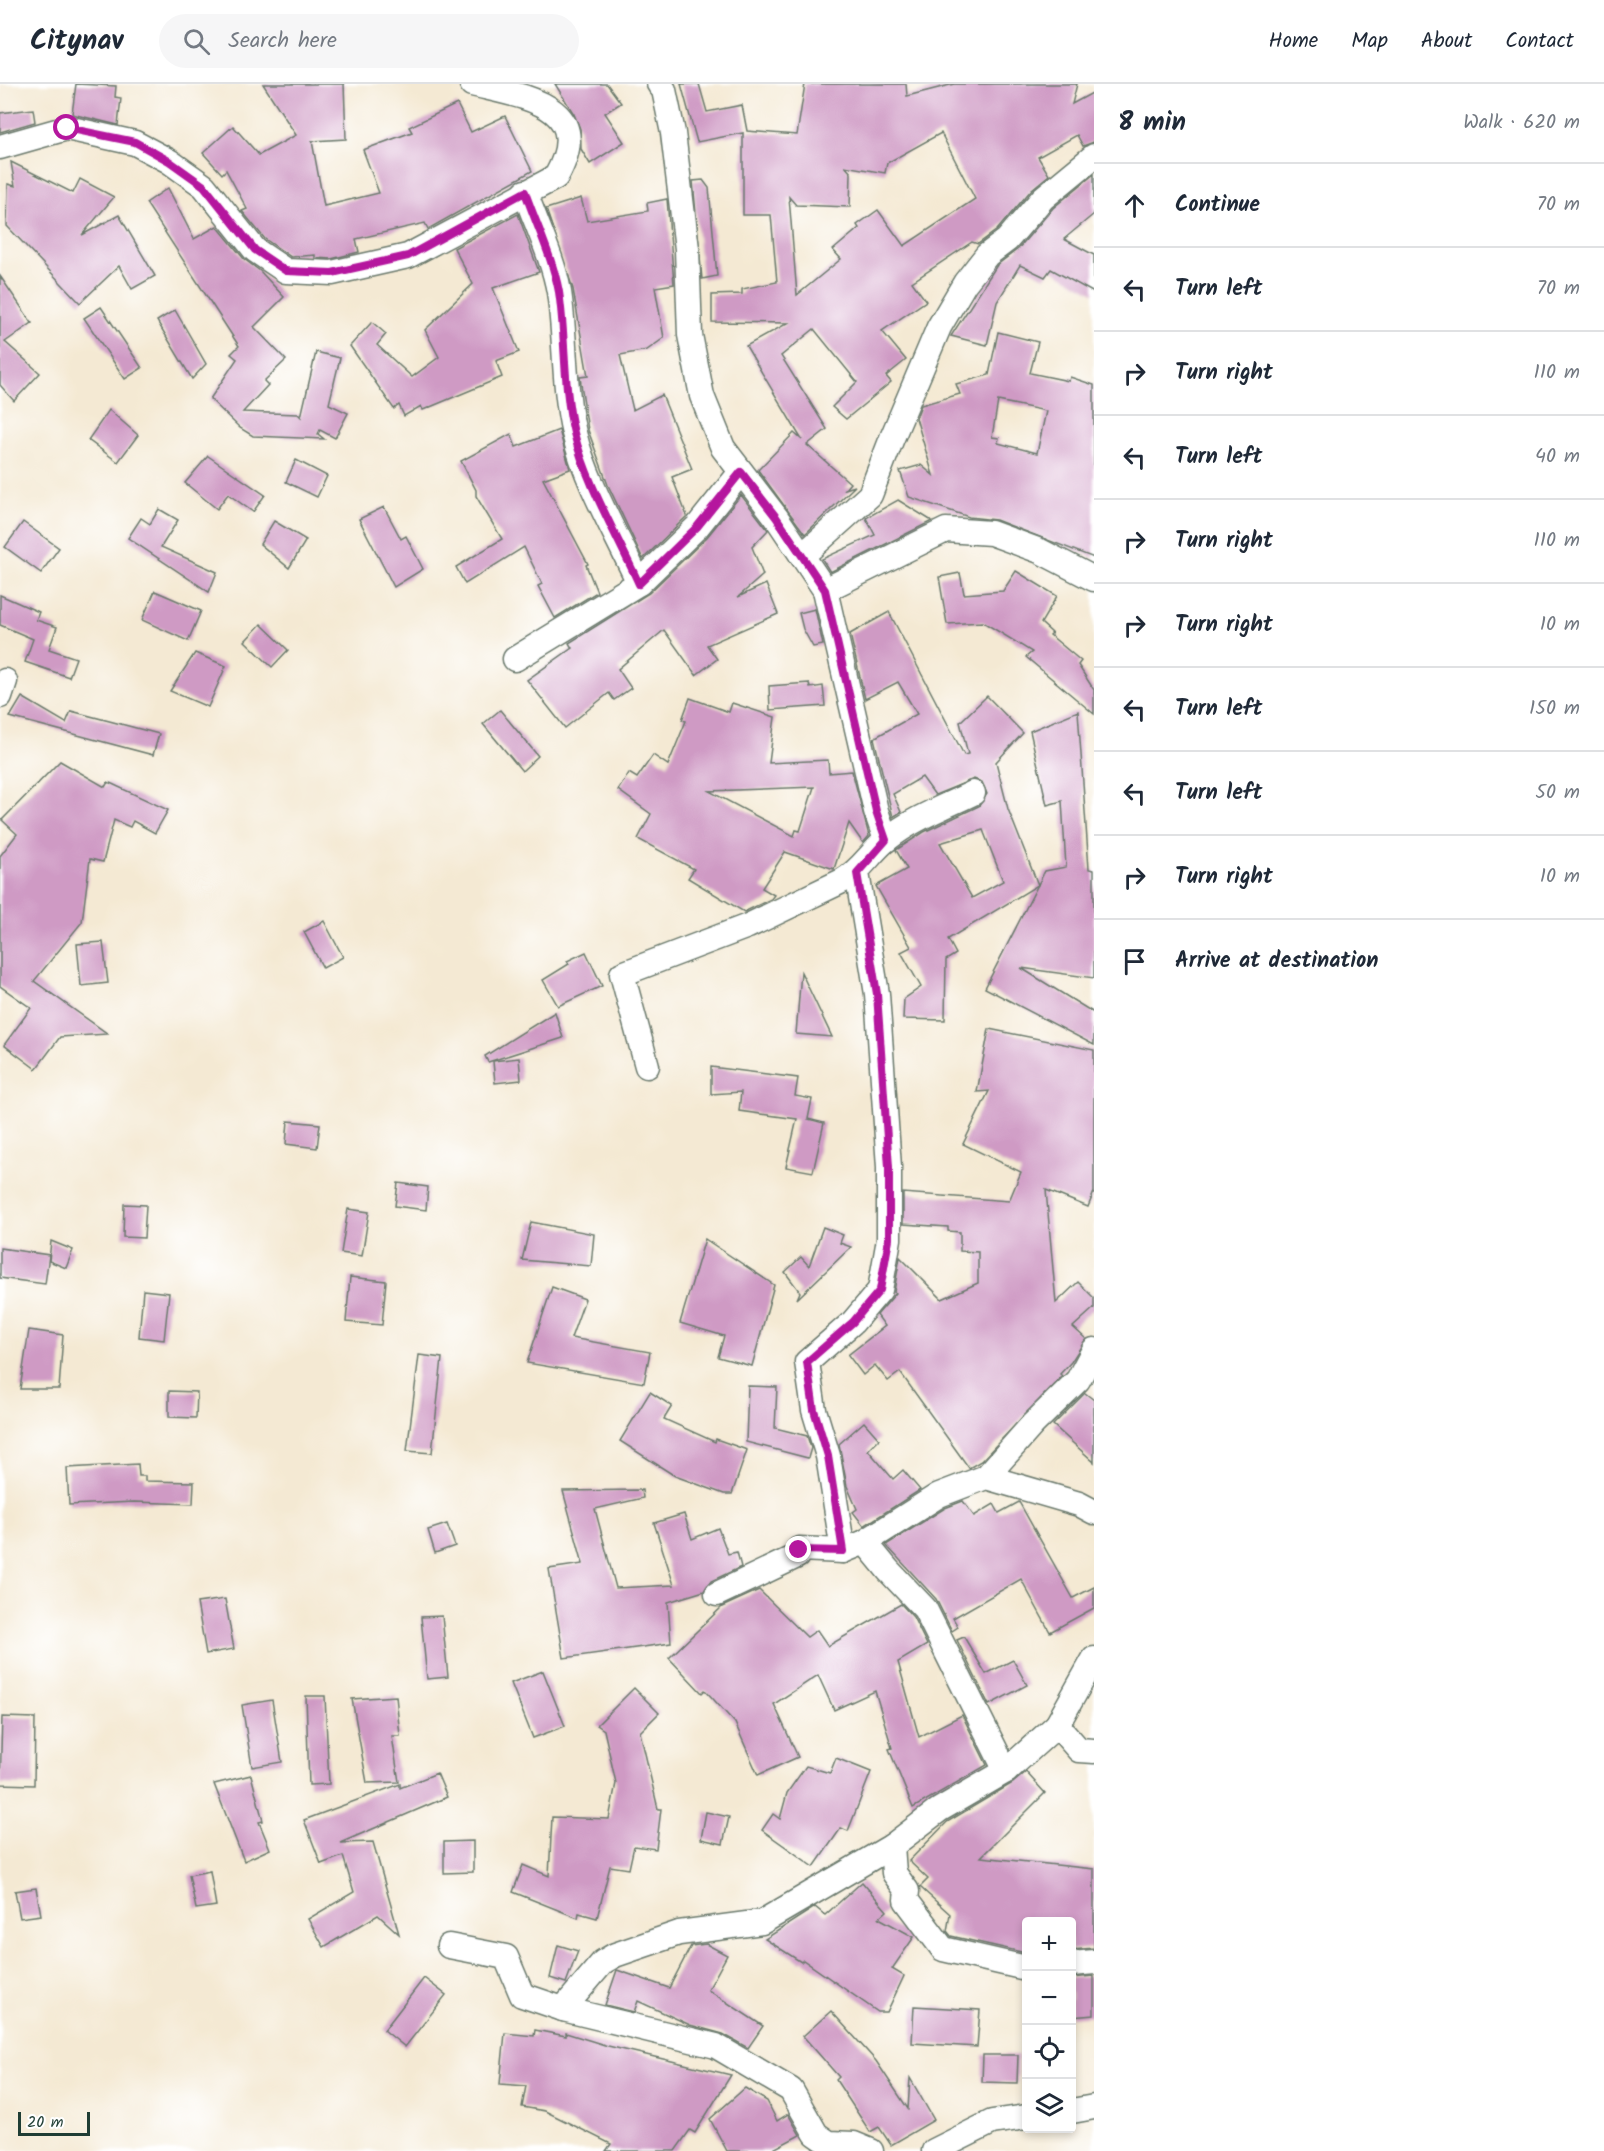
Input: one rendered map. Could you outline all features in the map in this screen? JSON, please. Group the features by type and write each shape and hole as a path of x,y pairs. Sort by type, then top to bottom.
{"street":[{"path":"0,147 67,128 135,142 169,161 204,186 255,250 286,271 332,273 408,256 556,177 566,159 570,143 562,120 547,104 472,84"},
{"path":"659,84 664,90 673,133 687,249 690,334 702,396 723,448 825,590 876,811 886,840"},
{"path":"802,556 870,495 939,327 965,283 987,255 1007,240 1043,198 1094,156"},
{"path":"525,192 558,289 565,338 566,385 574,433 596,489 639,584"},
{"path":"514,659 639,584 697,527 741,472"},
{"path":"825,590 946,531 991,533 1040,551 1094,579"},
{"path":"647,1066 622,974 748,926 857,873 886,840 911,823 973,793"},
{"path":"843,1551 828,1456 814,1410 807,1362 853,1322 880,1290 889,1239 889,1167 877,994 857,873"},
{"path":"717,1594 797,1556 799,1550 843,1551 866,1542 939,1495 986,1477 1033,1424 1078,1380 1094,1350"},
{"path":"986,1477 1079,1504 1094,1512"},
{"path":"866,1542 888,1570 925,1609 1006,1771"},
{"path":"563,2009 603,1962 615,1955 679,1934 762,1922 892,1846 939,1810 1006,1771 1057,1725 1094,1659"},
{"path":"1057,1725 1079,1750 1094,1751"},
{"path":"892,1846 894,1873 907,1891 906,1900 943,1949 1022,1967"},
{"path":"449,1947 506,1957 522,1995 563,2009 716,2046 791,2090 816,2133 829,2143 854,2144 871,2151"},
{"path":"1076,1964 1094,1962"},
{"path":"1076,2110 1094,2107"},
{"path":"934,2151 992,2122 1022,2118"}],"building":[{"path":"76,84 116,86 115,97 121,98 118,125 72,114"},
{"path":"263,84 344,84 346,139 312,141 324,206 379,193 363,150 412,132 409,127 457,104 471,132 505,116 532,171 428,229 425,223 356,239 359,252 331,259 315,258 315,255 291,257 265,239 242,211 247,209 226,170 222,174 203,153 233,126 259,155 296,135"},
{"path":"555,84 607,84 621,103 605,113 624,142 590,164 581,149 580,129 574,114"},
{"path":"681,84 699,84 707,112 742,105 747,131 797,135 805,84 906,84 907,96 954,84 1077,84 1072,104 1094,92 1094,142 1083,146 1077,135 1038,157 1049,175 1032,189 997,230 978,244 972,242 912,282 926,301 882,331 906,360 886,376 891,382 846,419 832,407 857,382 814,329 781,356 827,429 807,445 850,483 845,489 855,486 805,534 758,470 794,433 802,440 746,346 788,323 712,322 712,295 742,294 742,289 777,282 771,215 743,215 743,133 697,142","holes":["941,133 975,199 904,246 878,210 857,225 859,228 833,250 841,259 797,295 789,197 796,205 850,207 851,173 845,166 885,173 887,163"]},
{"path":"33,109 35,122 0,132 0,113"},
{"path":"11,162 73,193 80,179 114,197 82,235 119,215 155,276 132,289 119,266 80,303 7,226 8,184 15,186"},
{"path":"1094,174 1094,214 1064,239 1094,255 1094,293 1051,269 1045,277 1020,265 997,302 987,345 951,336 997,265 1018,249 1053,208"},
{"path":"703,180 709,188 717,276 702,279 693,181"},
{"path":"168,188 194,239 217,226 244,259 260,271 284,297 254,327 286,360 264,381 268,385 243,412 298,414 301,417 316,352 340,358 329,404 348,413 335,438 320,430 318,434 324,439 253,436 240,428 210,399 237,359 231,354 239,346 146,203"},
{"path":"581,198 587,221 648,211 647,203 667,199 674,284 655,287 664,338 647,350 620,355 633,410 662,395 692,469 672,477 687,516 643,559 608,485 588,430 580,377 588,376 573,289 546,209"},
{"path":"518,214 539,272 493,288 519,352 496,361 502,377 423,410 421,406 404,416 399,405 394,409 350,346 372,322 386,334 377,345 412,377 439,357 425,330 473,284 454,248"},
{"path":"0,276 32,323 5,342 40,373 14,401 0,385"},
{"path":"101,307 142,368 125,379 84,318"},
{"path":"175,310 206,364 192,379 157,321"},
{"path":"998,332 1038,342 1030,373 1069,381 1070,377 1094,385 1094,558 996,520 969,517 909,497 900,471 921,465 933,475 916,418 921,405 960,394 956,384 989,375","holes":["998,401 1046,411 1037,453 998,443 999,438 992,437"]},
{"path":"109,410 138,435 118,462 88,440"},
{"path":"559,430 570,469 543,479 588,564 586,565 597,592 555,618 538,586 542,584 524,547 465,584 456,567 502,539 476,496 476,490 461,461 511,434 516,447"},
{"path":"208,456 265,495 253,512 228,494 217,509 185,483"},
{"path":"296,460 327,476 317,497 286,482"},
{"path":"741,495 768,530 752,547 763,575 738,597 766,584 778,614 707,645 717,659 696,675 664,630 618,669 631,688 614,700 609,693 565,728 527,680 572,648 569,643 649,593 707,537"},
{"path":"898,500 932,521 830,572 822,559 875,535 866,518"},
{"path":"384,507 401,539 406,536 423,569 394,587 359,519"},
{"path":"159,509 178,520 161,547 217,572 209,592 128,538 141,518 150,524"},
{"path":"274,521 306,540 289,568 260,544"},
{"path":"23,522 59,548 41,573 5,547"},
{"path":"1016,571 1057,596 1041,623 1052,633 1050,635 1081,661 1078,665 1094,690 1094,714 1026,657 1032,652 983,622 947,624 939,577 960,573 964,594 1003,591"},
{"path":"155,591 201,611 188,641 142,620"},
{"path":"0,595 39,612 36,620 57,627 49,649 76,658 69,677 25,662 33,639 0,625"},
{"path":"815,609 823,645 813,647 803,629 799,613"},
{"path":"889,612 964,755 968,754 960,722 987,696 1023,733 996,762 1008,809 1038,885 948,939 956,954 946,960 945,1020 903,1019 904,999 921,987 901,952 911,947 876,886 907,869 896,850 924,832 979,806 987,794 982,782 974,779 935,795 922,777 893,794 901,812 893,817 874,738 917,714 898,682 865,699 850,634","holes":["983,830 1003,881 972,898 940,843"]},
{"path":"261,624 288,650 272,667 245,641"},
{"path":"195,653 226,666 208,707 170,691"},
{"path":"809,683 810,688 823,686 825,706 770,710 769,686"},
{"path":"22,697 66,723 71,711 159,734 153,755 10,717"},
{"path":"690,698 729,712 732,703 775,717 769,763 828,760 829,773 852,771 869,836 863,843 849,823 834,869 785,852 762,888 774,895 771,899 744,912 688,878 694,869 638,839 651,814 618,790 629,773 637,778 653,755 668,765 686,721 682,720","holes":["814,787 800,831 796,830 794,836 709,791"]},
{"path":"500,710 538,756 522,771 483,724"},
{"path":"1078,711 1089,869 1094,870 1094,978 1021,968 1094,1013 1094,1045 985,988 1045,871 1066,867 1062,801 1047,805 1030,731"},
{"path":"60,761 105,787 108,782 168,810 155,833 133,821 130,827 114,820 103,862 90,859 82,922 34,981 108,1034 60,1037 36,1069 4,1045 31,1008 0,986 0,856 17,834 2,820"},
{"path":"324,921 343,957 323,968 304,932"},
{"path":"103,942 108,983 81,986 77,944"},
{"path":"586,952 602,986 558,1006 543,980 569,964 567,961"},
{"path":"801,972 832,1037 796,1034"},
{"path":"555,1012 563,1038 488,1062 485,1056"},
{"path":"989,1029 1094,1050 1094,1192 1088,1207 1046,1190 1056,1303 1078,1282 1094,1298 1094,1308 1073,1327 1086,1339 1060,1374 1062,1376 981,1461 969,1468 900,1372 888,1381 875,1365 863,1375 848,1355 885,1326 877,1315 896,1293 894,1292 900,1257 942,1299 978,1283 978,1252 960,1251 960,1232 948,1231 948,1227 903,1224 903,1193 1009,1201 1021,1172 963,1144 989,1091 977,1092"},
{"path":"519,1058 521,1080 495,1083 493,1061"},
{"path":"711,1067 798,1078 795,1096 812,1099 808,1119 824,1123 813,1172 786,1167 797,1119 739,1111 741,1092 711,1094"},
{"path":"288,1121 320,1124 317,1148 286,1144"},
{"path":"398,1183 428,1187 426,1210 395,1206"},
{"path":"124,1204 146,1205 144,1238 123,1237"},
{"path":"348,1209 369,1212 362,1256 341,1253"},
{"path":"531,1222 594,1234 591,1266 522,1260"},
{"path":"823,1227 843,1235 840,1243 851,1247 797,1299 800,1292 785,1272 801,1257 809,1266"},
{"path":"705,1239 774,1285 752,1366 718,1357 724,1336 680,1323"},
{"path":"51,1241 73,1250 66,1268 49,1261"},
{"path":"0,1248 49,1255 45,1284 0,1278"},
{"path":"350,1277 386,1281 382,1325 346,1322"},
{"path":"552,1287 585,1299 571,1338 650,1352 644,1383 527,1363"},
{"path":"143,1290 169,1293 164,1340 139,1337"},
{"path":"29,1330 63,1335 59,1389 20,1389"},
{"path":"419,1355 442,1358 432,1453 407,1451"},
{"path":"748,1386 777,1387 775,1428 807,1436 811,1448 808,1458 746,1442"},
{"path":"169,1391 197,1392 196,1418 169,1417"},
{"path":"650,1392 672,1406 664,1419 715,1442 716,1439 747,1450 732,1494 724,1494 675,1476 620,1441"},
{"path":"1085,1393 1094,1400 1094,1462 1053,1425"},
{"path":"864,1422 879,1439 868,1450 893,1479 903,1470 920,1490 864,1526 853,1512 857,1509 847,1486 839,1444"},
{"path":"138,1464 139,1476 145,1476 145,1481 194,1482 193,1504 134,1502 69,1505 67,1468"},
{"path":"642,1490 643,1498 595,1509 616,1588 674,1585 654,1523 684,1514 692,1539 718,1528 728,1554 737,1552 741,1567 711,1581 704,1591 668,1602 671,1643 564,1658 549,1569 583,1564 563,1491"},
{"path":"963,1501 974,1516 994,1504 999,1513 1019,1502 1073,1598 1094,1587 1094,1608 1050,1632 1021,1579 953,1618 958,1627 952,1631 936,1599 886,1545 945,1508"},
{"path":"447,1524 455,1546 435,1553 428,1530"},
{"path":"759,1590 807,1637 817,1630 828,1646 901,1604 913,1617 927,1645 898,1662 919,1737 962,1715 987,1765 913,1808 889,1749 892,1748 875,1691 834,1710 818,1675 774,1704 798,1757 758,1775 735,1723 705,1690 702,1693 669,1658 722,1607"},
{"path":"225,1599 234,1649 206,1654 197,1603"},
{"path":"442,1616 448,1677 427,1679 421,1617"},
{"path":"964,1637 986,1674 1013,1660 1027,1685 989,1705 957,1640"},
{"path":"543,1671 565,1726 533,1738 511,1683"},
{"path":"634,1688 659,1713 640,1732 658,1809 661,1809 656,1849 634,1846 629,1869 610,1866 597,1918 579,1913 578,1918 513,1892 523,1865 549,1876 552,1817 609,1819 616,1783 604,1730 597,1725"},
{"path":"306,1696 325,1696 329,1784 309,1785"},
{"path":"396,1696 400,1736 392,1736 399,1782 367,1783 352,1699"},
{"path":"272,1700 282,1762 252,1767 242,1705"},
{"path":"2,1717 35,1718 34,1785 0,1784"},
{"path":"836,1758 871,1772 848,1831 841,1828 814,1867 762,1830 773,1814 780,1819 787,1793 806,1766 830,1773"},
{"path":"1026,1772 1045,1793 981,1857 1094,1869 1094,1948 1076,1950 1076,1917 1022,1917 1022,1952 951,1936 947,1931 950,1914 920,1887 928,1879 909,1861 947,1822 1013,1783"},
{"path":"437,1773 447,1797 340,1843 373,1842 399,1934 378,1915 324,1947 308,1919 354,1892 343,1856 321,1864 304,1820 400,1784 400,1788"},
{"path":"251,1775 263,1821 259,1822 270,1849 244,1861 214,1784"},
{"path":"706,1812 729,1817 723,1844 701,1839"},
{"path":"473,1841 473,1872 444,1873 444,1842"},
{"path":"210,1871 216,1906 196,1909 189,1875"},
{"path":"862,1882 887,1911 879,1918 914,1937 892,1969 904,1976 887,2012 878,2012 803,1960 801,1962 765,1939 815,1907 825,1915"},
{"path":"36,1888 41,1915 20,1918 15,1891"},
{"path":"706,1944 727,1955 708,1990 763,2026 748,2048 723,2034 690,2025 638,2001 634,2012 605,2005 617,1970 669,1988 691,1946"},
{"path":"558,1945 578,1951 566,1983 550,1978"},
{"path":"1094,1976 1094,2015 1076,2017 1076,1978"},
{"path":"424,1978 446,1995 405,2047 384,2030"},
{"path":"914,2006 980,2010 977,2047 912,2043"},
{"path":"831,2011 876,2061 908,2109 910,2078 934,2120 891,2145 879,2127 870,2132 836,2080 839,2077 803,2036"},
{"path":"535,2030 566,2036 566,2033 608,2046 731,2075 695,2133 690,2130 675,2151 606,2151 611,2144 545,2111 522,2107 526,2086 500,2084 505,2033 534,2036"},
{"path":"983,2055 1018,2055 1017,2083 982,2082"},
{"path":"745,2088 767,2101 777,2121 788,2114 800,2135 770,2151 727,2151 710,2119"}],"route":[{"path":"67,128 135,142 169,161 204,186 255,250 286,271 332,273 408,256 525,192 558,289 565,338 566,385 574,433 596,489 639,584 697,527 741,472 776,517 825,590 876,811 886,840 857,873 877,994 889,1167 889,1239 880,1290 853,1322 807,1362 814,1410 828,1456 843,1551 799,1550"}]}
